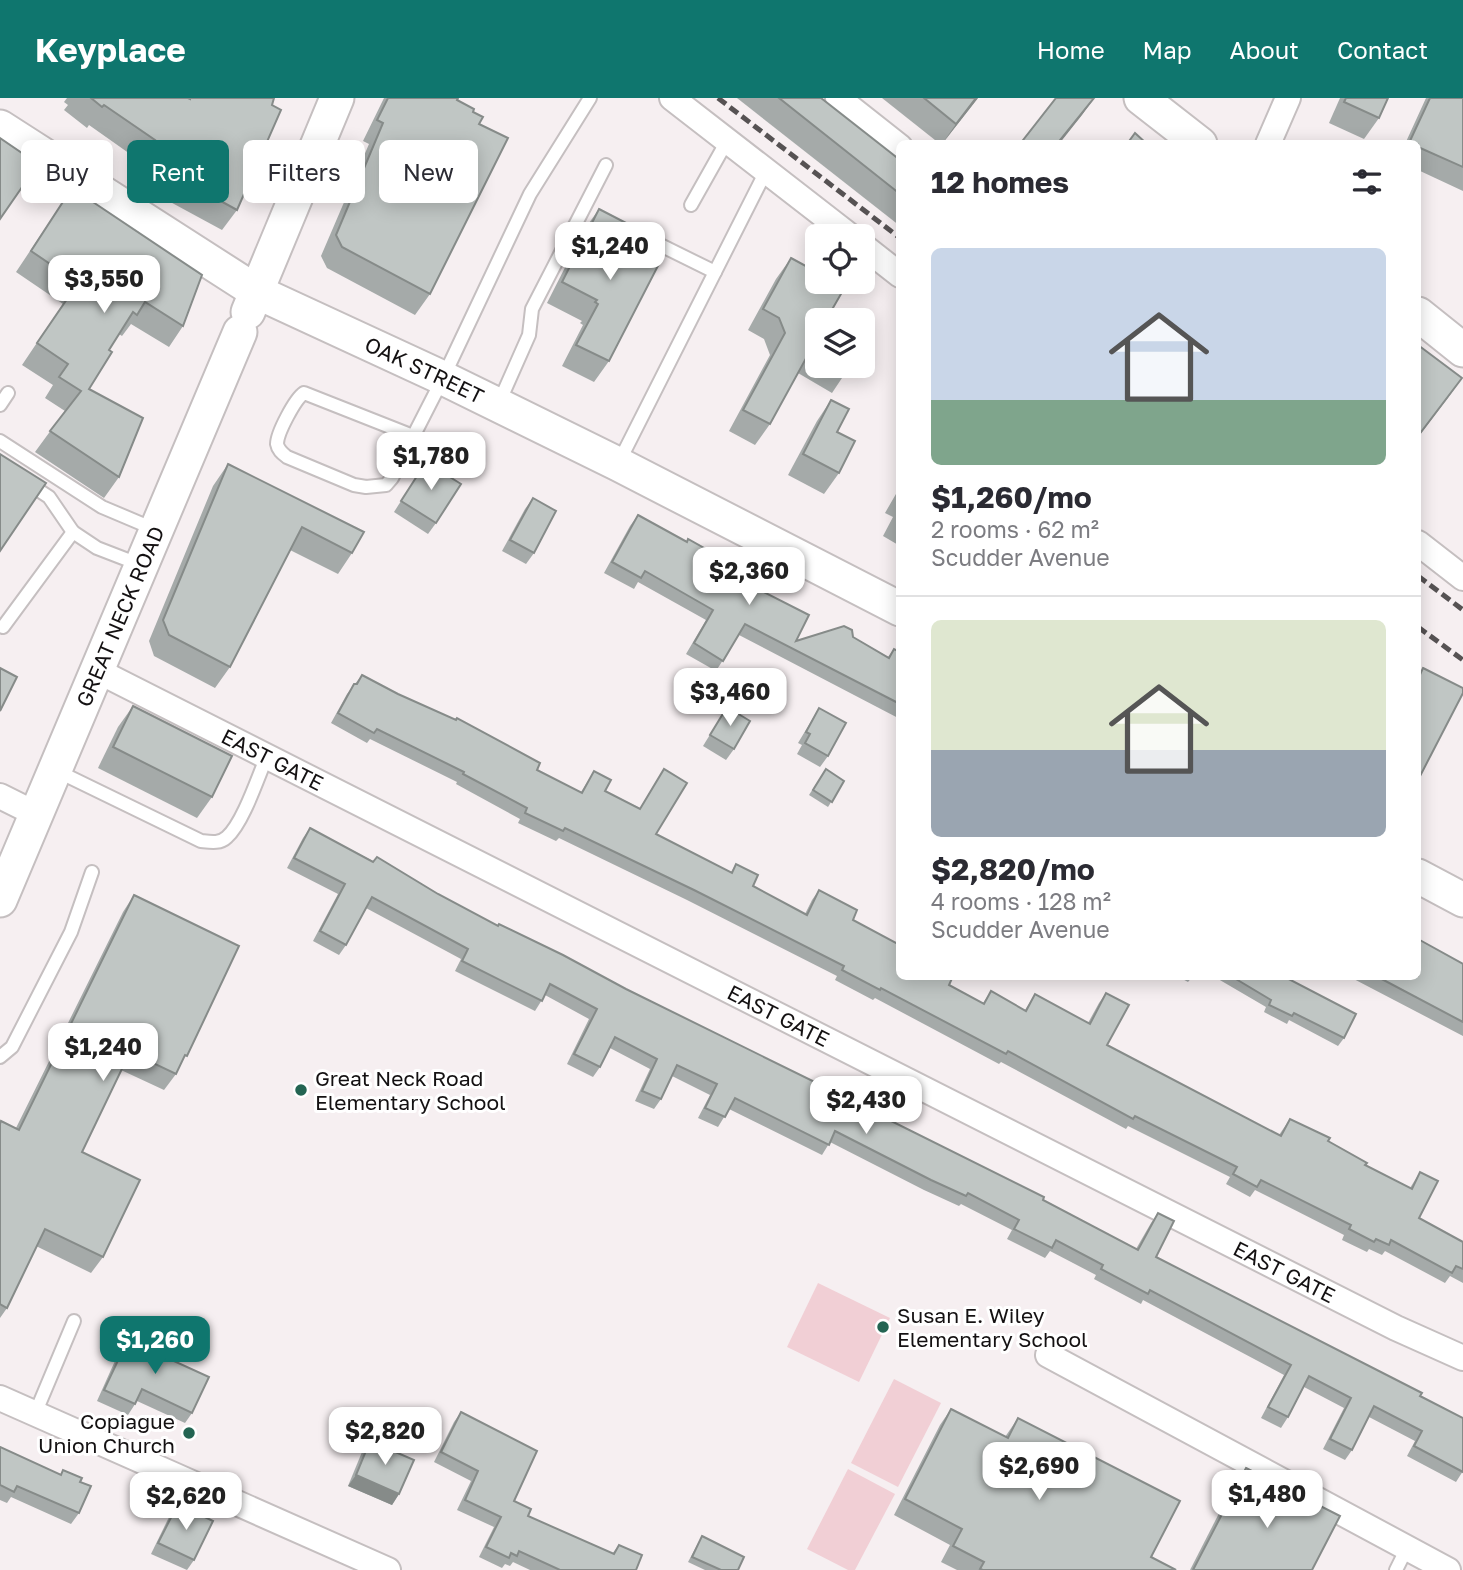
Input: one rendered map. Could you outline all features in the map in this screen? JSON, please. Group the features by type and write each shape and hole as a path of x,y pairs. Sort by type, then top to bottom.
{"main road":[{"name":"GREAT NECK ROAD","path":"0,900 337,98"},
{"path":"1141,98 1195,140"},
{"name":"OAK STREET","path":"0,127 248,315 443,379 618,464 896,607"},
{"path":"1421,316 1463,349"},
{"path":"1421,878 1463,900"}],"street":[{"path":"672,98 834,224"},
{"path":"838,98 896,143"},
{"path":"1270,140 1288,98"},
{"path":"875,255 896,272"},
{"path":"1421,546 1463,578"},
{"name":"EAST GATE","path":"96,670 1396,1328 1463,1357"},
{"path":"0,796 36,814"},
{"path":"1048,1355 1401,1559 1448,1570"},
{"path":"0,1398 388,1570"}],"lane":[{"path":"413,436 304,393 297,398 277,445 287,457 354,485 386,485 392,478 443,379 530,194 590,98"},
{"path":"691,205 727,141"},
{"path":"498,405 529,335 532,309 607,165"},
{"path":"618,464 766,172"},
{"path":"648,239 715,272"},
{"path":"0,405 8,393"},
{"path":"0,441 102,508 156,530"},
{"path":"0,465 49,497 73,533 97,548 141,565"},
{"path":"3,627 73,533"},
{"path":"54,770 201,841 216,843 226,838 237,823 267,756"},
{"path":"0,1058 12,1047 71,932 92,872"},
{"path":"35,1414 74,1321"}],"shaded area":[{"path":"818,1283 890,1318 859,1382 787,1347"},
{"path":"894,1379 941,1403 898,1487 851,1463"},
{"path":"848,1469 895,1494 855,1570 848,1570 807,1549"}],"building":[{"path":"91,98 274,98 272,105 281,110 268,140 243,140 243,196 237,210 224,203 229,203 229,140 155,140 104,105 102,107"},
{"path":"388,98 458,98 457,100 483,117 479,124 508,138 478,198 478,140 379,140 379,203 476,203 430,294 342,247 336,235 349,203 365,203 365,166 383,123 377,120"},
{"path":"779,98 821,98 896,157 896,191"},
{"path":"924,98 976,98 956,124"},
{"path":"1056,98 1094,98 1060,140 1023,140"},
{"path":"1346,98 1388,98 1379,118 1344,102"},
{"path":"1430,98 1463,98 1463,167 1421,148 1421,140 1410,140"},
{"path":"1135,133 1143,140 1130,140"},
{"path":"0,138 21,152 21,189 0,219"},
{"path":"62,203 94,203 202,275 183,326 145,302 137,315 133,312 89,389 143,418 119,477 50,431 81,391 59,377 68,364 37,343 78,283 31,251"},
{"path":"599,209 630,225 623,240 661,260 609,361 576,345 598,304 595,302 597,300 562,282"},
{"path":"791,258 805,266 805,294 841,294 833,308 805,308 805,360 770,424 743,410 785,333 779,318 763,309"},
{"path":"1421,347 1462,378 1421,432"},
{"path":"831,400 849,409 837,432 855,441 839,473 803,454"},
{"path":"0,454 46,483 0,551"},
{"path":"426,462 461,484 436,523 401,501"},
{"path":"228,464 364,532 352,553 302,527 230,667 169,635 163,620"},
{"path":"533,498 556,511 534,553 510,540"},
{"path":"638,515 687,542 688,539 762,582 758,589 809,615 796,641 844,626 852,630 853,637 889,658 894,649 896,650 896,702 745,624 723,661 694,643 713,610 645,571 641,578 612,562"},
{"path":"0,668 17,677 0,711"},
{"path":"1423,668 1463,688 1463,693 1421,774"},
{"path":"362,675 398,694 456,720 457,718 540,763 537,770 582,793 594,771 611,780 605,791 640,809 664,769 687,783 656,834 732,873 736,864 758,875 753,886 807,915 819,890 857,910 853,920 896,943 896,980 951,980 949,985 984,1004 991,991 1026,1011 1035,994 1090,1024 1106,993 1129,1005 1107,1045 1281,1136 1290,1119 1330,1138 1328,1141 1367,1163 1365,1165 1412,1189 1420,1172 1438,1181 1419,1218 1463,1242 1463,1269 1456,1266 1452,1273 1391,1240 1389,1245 1376,1239 1374,1242 1349,1229 1351,1225 1261,1180 1257,1187 1233,1174 1237,1167 1135,1116 1133,1119 1008,1051 1006,1054 881,988 880,990 842,970 844,966 565,828 563,831 525,813 527,808 463,774 464,772 377,729 374,733 338,713 354,684 357,684"},
{"path":"133,706 232,756 212,797 113,747"},
{"path":"727,707 750,721 734,749 710,735"},
{"path":"819,708 846,723 828,756 805,743 810,734 806,732"},
{"path":"826,769 844,781 832,802 813,790"},
{"path":"310,828 373,862 377,857 498,926 499,924 563,955 833,1091 834,1088 855,1098 853,1102 1044,1197 1043,1200 1138,1250 1158,1213 1174,1221 1156,1257 1422,1393 1420,1396 1463,1418 1463,1472 1414,1446 1422,1431 1374,1406 1352,1450 1330,1439 1351,1398 1309,1376 1288,1417 1268,1407 1291,1365 1150,1290 1148,1294 1101,1269 1103,1265 1056,1240 1052,1248 1014,1229 1019,1220 968,1193 966,1196 931,1180 835,1131 829,1145 735,1098 725,1117 705,1108 717,1084 677,1065 661,1099 642,1091 657,1059 615,1037 600,1067 574,1054 597,1009 550,984 542,1001 462,961 468,949 372,897 346,945 320,931 345,884 294,858"},
{"path":"134,895 239,946 176,1074 130,1052 82,1152 140,1180 103,1257 45,1229 7,1308 0,1304 0,1124 1,1121 19,1130"},
{"path":"1421,941 1463,964 1463,1022 1384,980 1421,980"},
{"path":"1238,980 1291,980 1356,1014 1344,1038 1294,1013 1292,1016 1269,1005 1271,1000"},
{"path":"131,1333 168,1350 165,1357 209,1377 192,1413 142,1389 135,1404 104,1390"},
{"path":"951,1409 1008,1438 1018,1418 1180,1501 1151,1557 1176,1570 980,1569 984,1562 953,1546 962,1529 905,1499"},
{"path":"461,1412 537,1451 514,1501 531,1509 528,1516 614,1554 619,1545 642,1555 636,1570 560,1570 519,1551 517,1556 511,1553 509,1558 486,1547 501,1517 465,1500 478,1471 441,1452"},
{"path":"370,1441 414,1460 399,1494 356,1475"},
{"path":"0,1447 61,1475 63,1470 82,1478 80,1482 91,1486 79,1513 17,1486 14,1492 0,1485"},
{"path":"1246,1468 1340,1516 1312,1570 1193,1570"},
{"path":"178,1504 213,1521 194,1560 158,1543"},
{"path":"702,1536 744,1557 738,1570 721,1570 692,1557"}],"railway":[{"path":"718,98 896,235"},
{"path":"1421,578 1463,610"},
{"path":"1421,629 1463,660"}],"place":[{"name":"Great Neck Road Elementary School","path":"301,1090"},
{"name":"Susan E. Wiley Elementary School","path":"883,1327"},
{"name":"Copiague Union Church","path":"189,1433"}]}
